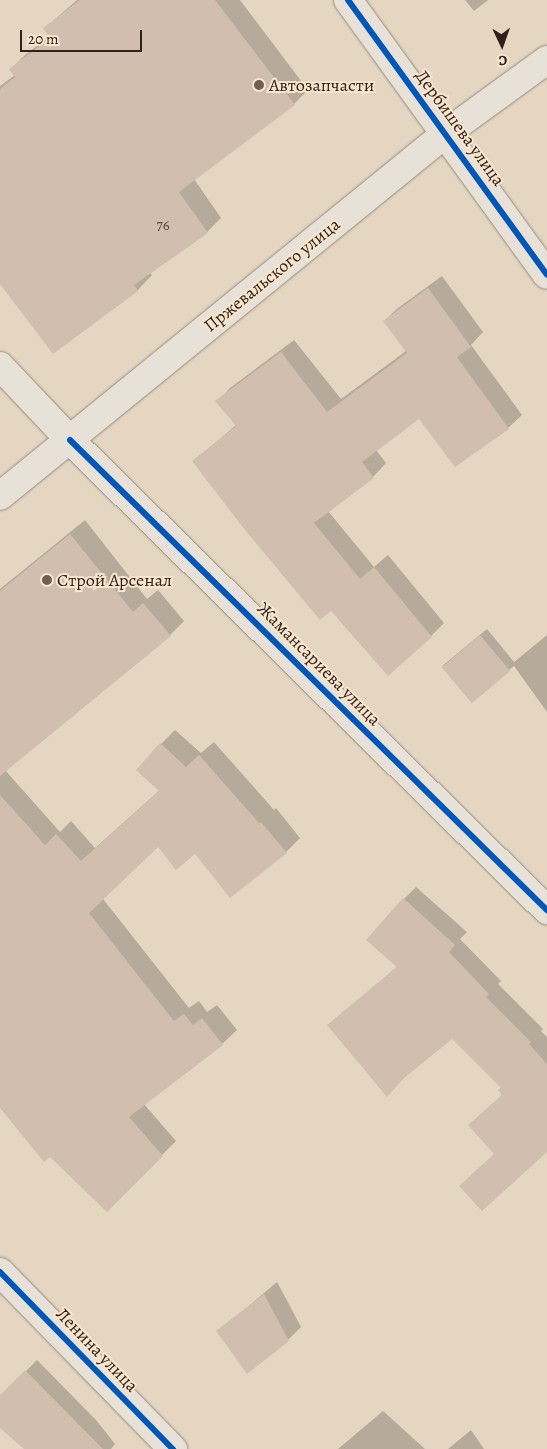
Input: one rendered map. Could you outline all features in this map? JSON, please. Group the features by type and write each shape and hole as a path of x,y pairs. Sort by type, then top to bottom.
{"street":[{"name":"Дербишева улица","path":"348,0 547,275"},
{"name":"Пржевальского улица","path":"0,496 445,134 547,60"},
{"name":"Жамансариева улица","path":"0,366 70,440 547,910"},
{"name":"Ленина улица","path":"3,1281 173,1449"}],"building":[{"path":"80,0 215,0 295,105 179,192 208,233 134,285 138,291 53,354 0,284 0,89 15,77 9,69 50,38 43,28"},
{"path":"428,288 471,347 457,357 509,429 455,467 419,419 362,462 374,478 314,523 360,579 374,567 432,637 388,676 331,611 320,620 245,530 192,461 236,426 215,401 281,352 327,412 407,353 383,321"},
{"path":"70,534 133,612 143,603 171,636 0,776 0,591"},
{"path":"480,635 510,671 472,703 442,667"},
{"path":"160,743 186,767 199,755 287,853 230,898 195,854 176,870 158,847 89,913 174,1021 184,1014 193,1025 202,1018 223,1045 129,1117 163,1156 107,1212 50,1157 44,1162 0,1108 0,795 45,845 56,834 81,861 159,791 136,770"},
{"path":"403,898 455,945 449,952 489,994 486,997 531,1042 529,1044 547,1064 547,1152 482,1211 459,1186 494,1154 468,1125 502,1095 498,1090 501,1088 452,1039 403,1079 387,1097 327,1025 397,967 366,940"},
{"path":"264,1294 289,1341 247,1374 216,1331"},
{"path":"25,1370 103,1449 24,1449 0,1428 0,1395"}],"cycle path":[{"path":"348,0 547,275"},
{"path":"70,440 547,910"},
{"path":"0,1272 173,1449"}],"place":[{"name":"Автозапчасти","path":"259,85"},
{"name":"Строй Арсенал","path":"47,580"}]}
